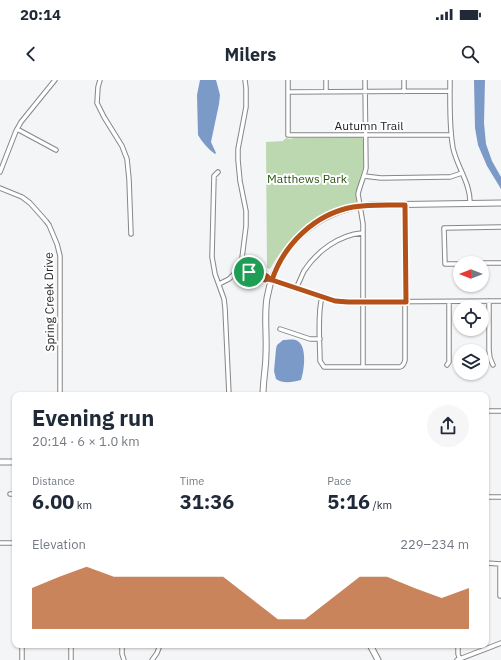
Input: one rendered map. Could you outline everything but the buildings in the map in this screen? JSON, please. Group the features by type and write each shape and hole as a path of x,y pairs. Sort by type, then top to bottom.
{"street":[{"path":"0,172 17,129 55,80"},
{"path":"100,80 97,103 122,146 127,159 131,234"},
{"path":"219,284 229,279 239,268 242,258 246,218 240,181 238,149 241,130 246,115 245,80"},
{"path":"288,80 288,92 450,91"},
{"path":"326,80 326,92"},
{"path":"363,367 362,219 358,194 366,168 365,80"},
{"path":"404,80 404,92"},
{"path":"450,80 451,135 453,149 468,186 471,198 470,204"},
{"name":"Autumn Trail","path":"288,92 288,135 451,135"},
{"path":"17,129 56,150"},
{"path":"218,172 214,176 212,257 215,274 224,299 229,392"},
{"path":"364,176 381,178 450,177 462,173"},
{"name":"Spring Creek Drive","path":"0,188 22,197 30,203 49,225 59,250 60,392"},
{"path":"263,392 266,358 266,306 270,280 285,253 302,233 328,216 359,206 501,203"},
{"path":"322,297 320,311 320,361 322,365 326,367 400,367 403,365 405,360 406,302 405,205"},
{"path":"453,264 445,264 444,228 501,227"},
{"path":"296,288 305,270 319,253 341,238 362,233"},
{"path":"489,263 501,263"},
{"path":"239,268 267,276 270,280 342,302 453,302"},
{"path":"489,301 501,301"},
{"path":"447,365 449,362 448,302"},
{"path":"280,329 310,338 320,339"},
{"path":"489,336 490,358 493,365"},
{"path":"489,411 501,410"},
{"path":"0,462 12,462"},
{"path":"489,497 501,497"},
{"path":"0,543 12,544"},
{"path":"489,563 501,564 500,596"},
{"path":"458,648 459,660 501,644"},
{"path":"22,648 22,660"},
{"path":"71,648 71,660"},
{"path":"122,648 124,660"},
{"path":"152,660 159,648"},
{"path":"372,648 378,660"}],"green space":[{"name":"Matthews Park","path":"361,137 363,139 364,166 363,174 357,190 356,203 328,212 306,226 286,245 270,269 267,268 266,142 283,141 286,138"}],"water":[{"path":"200,80 216,80 220,95 211,142 216,153 215,154 205,145 198,135 197,95"},
{"path":"474,80 485,80 484,123 486,144 492,161 501,177 501,189 487,166 478,145 475,128"},
{"path":"283,340 296,340 302,345 304,360 301,380 285,382 276,379 274,371 276,349 277,345"}],"route":[{"path":"249,272 251,275 265,280 268,279 272,280 282,259 297,238 317,222 335,213 352,207 405,205 406,302 335,301 268,279 267,276 249,272"}]}
